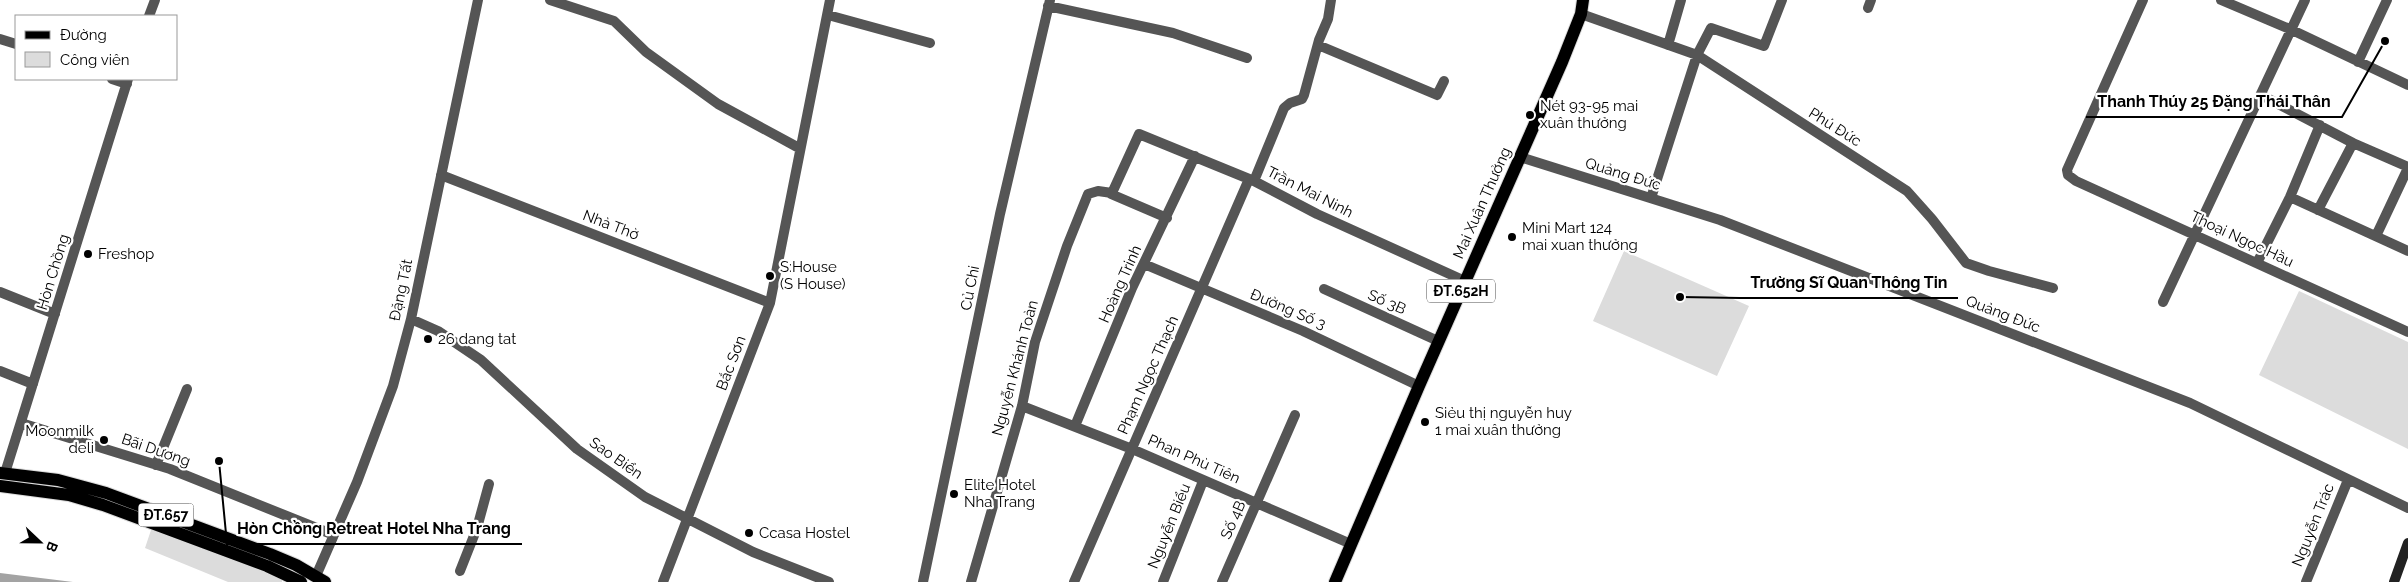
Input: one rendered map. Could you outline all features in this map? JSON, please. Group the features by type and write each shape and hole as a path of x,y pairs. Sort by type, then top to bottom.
{"main road":[{"name":"Mai Xuân Thưởng","path":"1336,582 1438,341 1581,14 1583,0"},
{"path":"2,486 3,473"},
{"name":"ĐT.657","path":"3,473 58,480 106,493 270,554 318,580"},
{"name":"ĐT.657","path":"2,486 69,496 103,505 267,566 301,582"}],"street":[{"path":"149,15 155,0"},
{"name":"Đặng Tất","path":"318,580 334,535 358,482 385,410 411,319 478,0"},
{"path":"550,0 614,21 646,52 718,104 799,148"},
{"name":"Bắc Sơn","path":"663,582 770,303 799,148 830,0"},
{"path":"1251,180 1284,108 1290,103 1302,99 1304,96 1318,45 1328,20 1330,0"},
{"path":"1668,45 1681,0"},
{"path":"1651,198 1698,55 1712,28 1764,46 1782,0"},
{"name":"Thoại Ngọc Hầu","path":"2144,0 2067,170 2068,175 2076,181 2408,332"},
{"path":"2222,0 2292,30 2408,85"},
{"path":"2163,302 2305,0"},
{"path":"2358,62 2388,0"},
{"path":"1049,3 1173,33 1247,58"},
{"name":"Củ Chi","path":"923,582 1000,214 1049,3"},
{"name":"Phú Đức","path":"1581,14 1698,55 1907,191 1932,219 1966,263 1989,272 2053,288"},
{"path":"828,15 930,43"},
{"path":"0,39 15,44"},
{"path":"1318,45 1438,95 1444,81"},
{"name":"Hòn Chồng","path":"3,473 21,424 128,81"},
{"path":"2261,95 2353,143 2408,167 2376,236"},
{"path":"2258,264 2290,197 2320,125"},
{"name":"Trần Mai Ninh","path":"1111,194 1139,134 1251,180 1317,214 1465,281"},
{"path":"2318,210 2353,143"},
{"name":"Hoàng Trinh","path":"1075,426 1122,312 1196,156"},
{"name":"Quảng Đức","path":"1520,157 1729,223 2190,403 2408,508"},
{"name":"Nhà Thờ","path":"441,175 770,303"},
{"name":"Phạm Ngọc Thạch","path":"1074,582 1251,180"},
{"name":"Nguyễn Khánh Toàn","path":"972,582 1022,406 1035,342 1083,201 1088,194 1093,192 1111,194"},
{"path":"1111,194 1167,218"},
{"path":"2290,197 2408,250"},
{"name":"Đường Số 3","path":"1144,264 1303,331 1419,386"},
{"name":"Số 3B","path":"1324,289 1438,341"},
{"path":"0,292 55,314"},
{"name":"Sao Biển","path":"411,319 438,331 481,360 577,449 595,464 645,497 688,517 753,552 829,582"},
{"path":"0,371 33,384"},
{"path":"156,464 188,389"},
{"name":"Phan Phù Tiên","path":"1022,406 1132,449 1351,544"},
{"name":"Số 4B","path":"1222,582 1295,414"},
{"name":"Bãi Dương","path":"21,424 156,464 334,535"},
{"name":"Nguyễn Trác","path":"2306,582 2348,480"},
{"name":"Nguyễn Biểu","path":"1163,582 1203,481"},
{"path":"460,571 477,528 489,484"},
{"path":"2394,582 2408,544"}],"green space":[{"path":"1624,251 1749,306 1717,376 1593,321"},
{"path":"2299,291 2408,342 2408,449 2259,375"},
{"path":"152,527 282,579 282,582 228,582 145,548"}],"shaded area":[{"path":"0,573 73,582 0,582"}],"place":[{"name":"Thanh Thúy 25 Đặng Thái Thân","path":"2385,41"},
{"name":"Nét 93-95 mai xuân thưởng","path":"1530,115"},
{"name":"Mini Mart 124 mai xuan thưởng","path":"1512,237"},
{"name":"Freshop","path":"88,254"},
{"name":"S:House (S House)","path":"770,276"},
{"name":"Trường Sĩ Quan Thông Tin","path":"1680,297"},
{"name":"26 dang tat","path":"428,339"},
{"name":"Siẻu thị nguyễn huy 1 mai xuân thưởng","path":"1425,422"},
{"name":"Moonmilk deli","path":"104,440"},
{"name":"Hòn Chồng Retreat Hotel Nha Trang","path":"219,461"},
{"name":"Elite Hotel Nha Trang","path":"954,494"},
{"name":"Ccasa Hostel","path":"749,533"}]}
